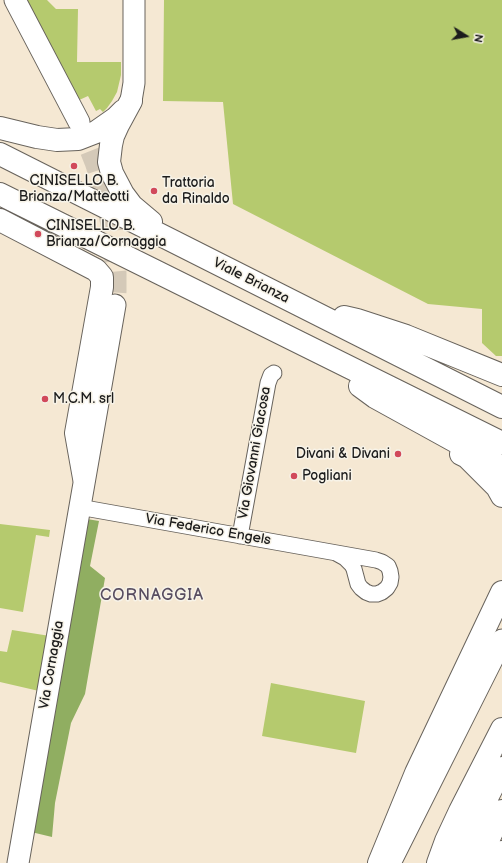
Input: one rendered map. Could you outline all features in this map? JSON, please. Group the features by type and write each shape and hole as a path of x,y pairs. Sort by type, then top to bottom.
{"highway":[{"path":"0,128 30,136 50,139 78,139 96,132 116,118 131,101"},
{"path":"131,101 113,136 109,162 112,173 123,194 132,206 168,238"},
{"name":"Viale Brianza","path":"0,154 502,407"},
{"path":"0,194 502,443"},
{"path":"0,220 96,270 102,277 102,287 76,433 84,478"},
{"path":"310,311 357,320 406,336 502,375"},
{"path":"298,343 375,397 502,467"},
{"path":"409,416 422,429 467,457 497,487 502,496"},
{"path":"379,863 416,773 502,592"},
{"path":"438,863 446,841 460,811 502,729"},
{"path":"454,863 502,768"},
{"path":"476,863 502,811"},
{"path":"495,863 502,852"}],"street":[{"path":"15,0 79,122"},
{"path":"131,101 134,83 134,0"},
{"name":"Via Cornaggia","path":"20,859 84,478 115,305"},
{"name":"Via Giovanni Giacosa","path":"240,536 268,383 269,379 274,373"},
{"name":"Via Federico Engels","path":"80,507 336,553"},
{"path":"390,863 502,640"}],"green space":[{"path":"23,0 47,0 56,9 78,9 77,62 121,62 121,75 117,92 103,112 100,109 96,111 88,96 77,101"},
{"path":"164,0 502,0 502,356 496,356 482,343 482,309 428,304 233,204 223,102 163,101"},
{"path":"81,518 99,521 90,566 105,578 85,694 71,723 55,803 52,837 27,831"},
{"path":"0,524 50,530 49,537 36,535 23,612 0,608"},
{"path":"12,630 50,636 39,691 0,682 0,651 7,652"},
{"path":"271,683 365,701 356,753 262,736"}],"tunnel":[{"path":"79,122 103,186 112,229 116,273 115,305"}],"place":[{"name":"CINISELLO B. Brianza/Matteotti","path":"74,166"},
{"name":"Trattoria da Rinaldo","path":"154,191"},
{"name":"CINISELLO B. Brianza/Cornaggia","path":"38,234"},
{"name":"M.C.M. srl","path":"45,399"},
{"name":"Divani & Divani","path":"398,454"},
{"name":"Pogliani","path":"294,476"}],"district":[{"name":"CORNAGGIA","path":"152,596"}]}
